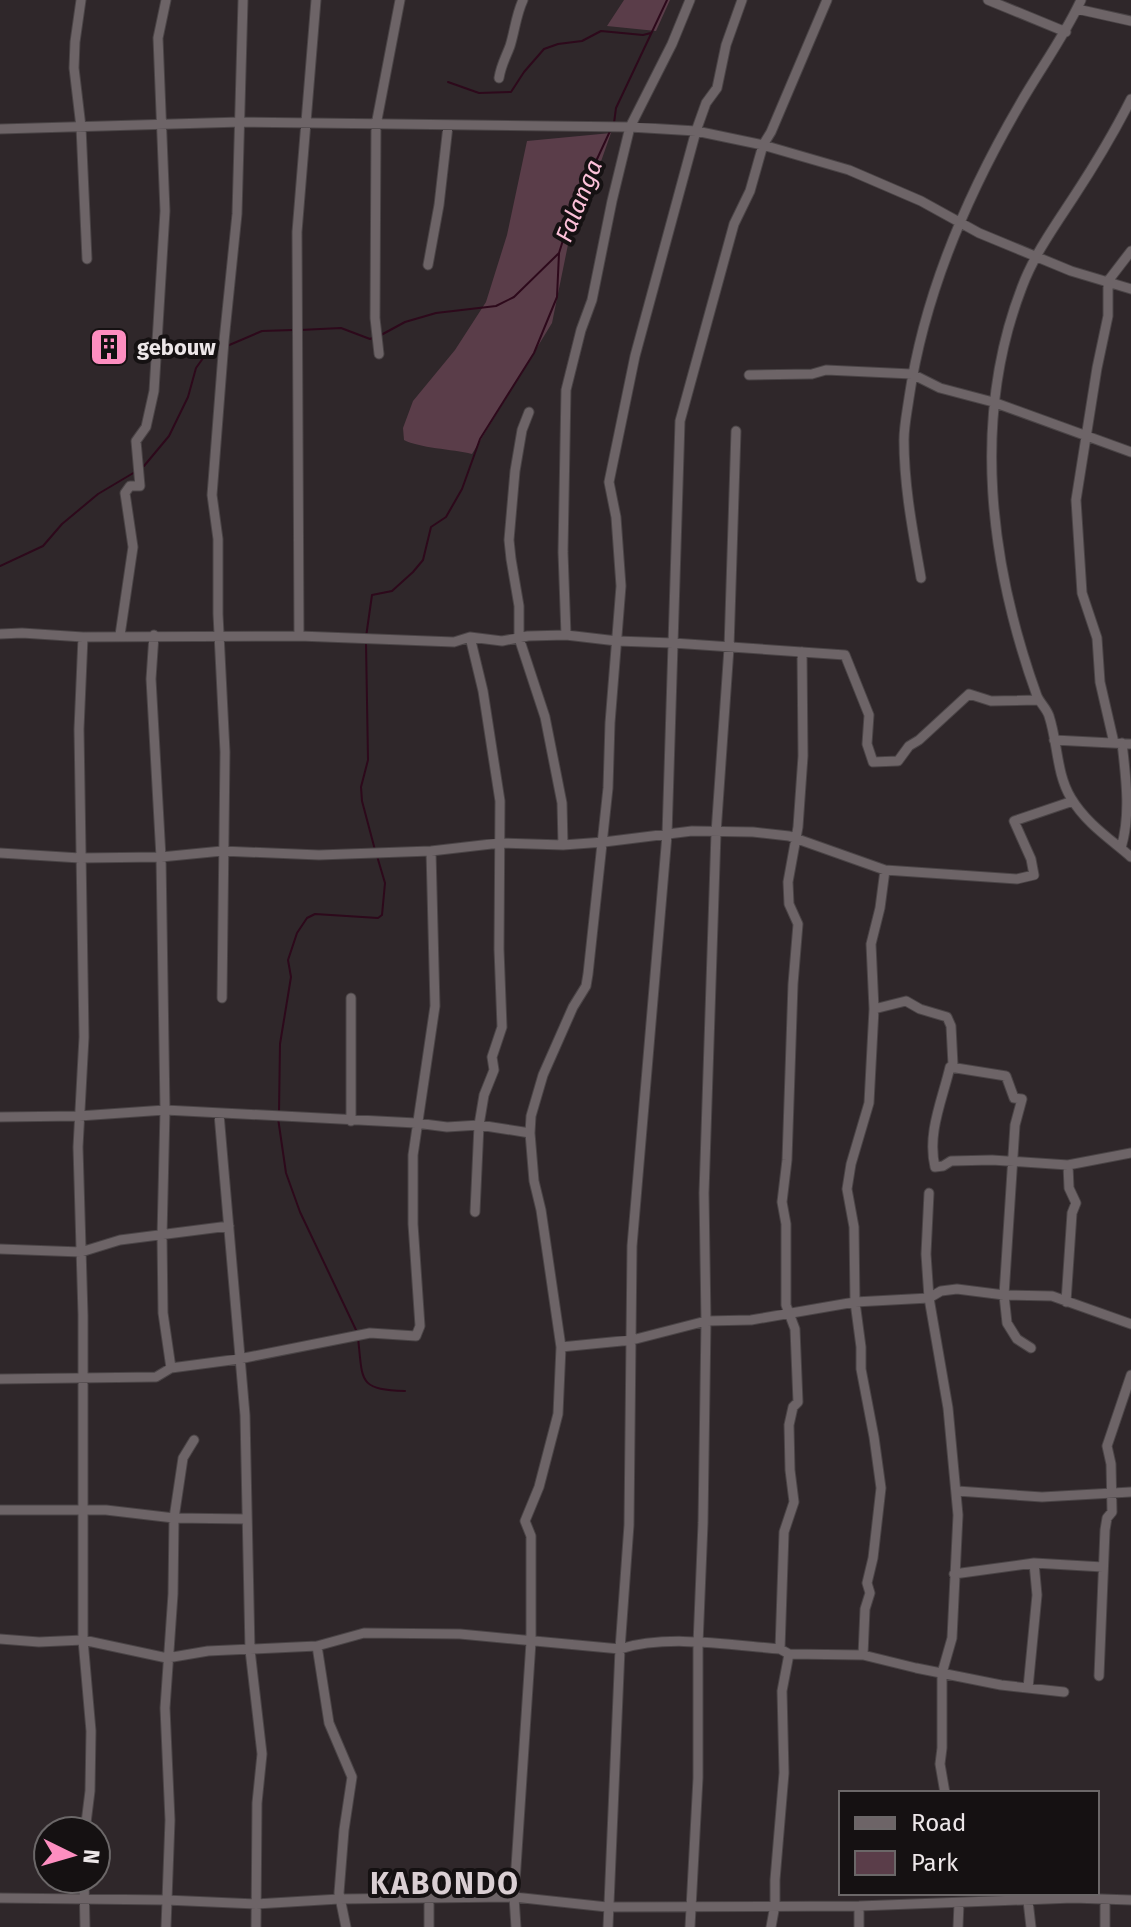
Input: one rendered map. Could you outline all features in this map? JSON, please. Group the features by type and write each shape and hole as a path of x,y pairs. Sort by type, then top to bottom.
{"street":[{"path":"81,0 74,68 81,127 87,259"},
{"path":"120,635 133,547 125,493 130,486 140,486 136,441 146,427 154,391 165,211 158,38 166,0"},
{"path":"222,998 225,752 218,539 212,495 237,214 243,0"},
{"path":"299,636 297,232 316,0"},
{"path":"379,354 376,125 400,0"},
{"path":"499,78 501,64 512,40 513,23 523,0"},
{"path":"566,635 563,522 566,390 592,300 625,127 672,44 690,0"},
{"path":"516,1927 514,1897 531,1642 531,1536 525,1521 539,1487 558,1414 561,1347 534,1181 531,1116 543,1075 573,1007 586,986 604,842 621,586 616,517 609,482 612,466 635,356 696,131 706,103 717,88 726,45 742,0"},
{"path":"608,1927 620,1649 629,1525 632,1246 667,835 680,421 734,224 750,191 763,145 827,0"},
{"path":"988,0 1066,32"},
{"path":"921,578 905,488 904,436 912,374 942,271 960,224 1019,105 1066,32 1079,4 1131,21"},
{"path":"1131,99 1098,158 1036,255 1009,327 993,402 995,528 1012,612 1038,700 1049,713 1059,767 1073,801 1099,831 1131,857"},
{"path":"0,129 241,122 625,127 696,131 813,158 897,189 960,224 1071,271 1131,289"},
{"path":"428,265 448,126"},
{"path":"1121,848 1127,831 1128,804 1123,743 1100,682 1097,638 1082,593 1076,500 1108,316 1108,281 1131,251"},
{"path":"749,375 812,374 826,370 912,374 940,388 993,402 1131,452"},
{"path":"529,412 522,430 515,471 509,540 519,606 519,638 545,717 562,803 563,845"},
{"path":"690,1927 698,1778 698,1644 703,1523 704,1193 716,833 729,648 736,431"},
{"path":"0,634 83,637 299,636 454,642 470,637 502,641 566,635 847,657 869,715 867,744 873,762 898,761 909,746 969,694 991,701 1038,700"},
{"path":"154,635 151,679 161,857 165,1110 163,1313 171,1368"},
{"path":"83,637 79,729 84,1037 79,1116 84,1379 83,1640 91,1731 87,1815"},
{"path":"470,637 500,801 502,1027 492,1057 494,1070 484,1095 479,1125 475,1212"},
{"path":"771,1927 784,1773 784,1532 794,1502 789,1425 800,1389 796,1377 795,1329 786,1305 786,1224 782,1202 787,1160 798,924 789,904 788,882 793,837 798,827 803,756 802,652"},
{"path":"1054,740 1123,743"},
{"path":"0,853 80,858 161,857 222,851 319,855 431,851 500,843 563,845 692,831 753,832 793,837 885,870 1017,879 1034,875 1031,859 1014,821 1073,801"},
{"path":"0,1379 156,1377 171,1368 239,1359 364,1334 416,1336 420,1329 413,1224 413,1155 435,1006 431,851"},
{"path":"863,1655 865,1609 870,1593 867,1583 881,1488 861,1369 855,1302 854,1227 847,1189 869,1103 874,1009 871,944 885,870"},
{"path":"351,998 351,1121"},
{"path":"874,1009 906,1001 947,1017 951,1026 953,1065 932,1127 935,1167 951,1161 1068,1165 1131,1153"},
{"path":"950,1067 1006,1076 1014,1098 1022,1099 1015,1125 1004,1295 1007,1323 1017,1339 1031,1348"},
{"path":"0,1117 165,1110 278,1114 447,1127 479,1125 530,1133"},
{"path":"219,1114 245,1415 250,1650 262,1754 257,1803 256,1927"},
{"path":"1066,1302 1072,1213 1076,1203 1069,1188 1068,1165"},
{"path":"929,1193 926,1254 929,1298 948,1408 957,1491 952,1638 942,1673 940,1764 945,1791"},
{"path":"0,1249 81,1252 120,1240 229,1226"},
{"path":"561,1347 632,1340 706,1321 751,1320 855,1302 929,1298 941,1291 957,1289 1004,1295 1052,1296 1131,1324"},
{"path":"1099,1676 1103,1567 1107,1518 1112,1512 1111,1464 1107,1446 1131,1375"},
{"path":"166,1927 170,1820 165,1708 173,1594 174,1518 183,1458 194,1440"},
{"path":"957,1491 1042,1497 1131,1492"},
{"path":"0,1510 83,1510 174,1518 247,1519"},
{"path":"954,1574 1034,1563 1103,1567"},
{"path":"1028,1688 1037,1595 1034,1563"},
{"path":"0,1639 39,1642 83,1640 167,1658 208,1651 317,1646 364,1633 460,1634 620,1649 643,1641 863,1655 942,1673 1064,1692"},
{"path":"317,1646 329,1723 352,1777 339,1899 346,1927"},
{"path":"84,1895 85,1927"},
{"path":"0,1898 256,1904 339,1899 514,1897 607,1907 859,1906 1028,1901 1068,1896 1131,1900"},
{"path":"429,1899 429,1927"},
{"path":"1105,1900 1105,1927"},
{"path":"1028,1901 1031,1927"},
{"path":"958,1927 959,1903"},
{"path":"859,1906 859,1927"}],"green space":[{"path":"624,0 670,0 656,31 607,26"},
{"path":"611,133 598,170 572,225 552,323 472,454 404,440 403,428 413,401 455,350 486,302 507,235 527,141"}],"waterway":[{"name":"Falanga","path":"614,123 616,108 667,0"},
{"path":"448,82 479,93 511,92 544,49 582,41 601,31 651,33"},
{"name":"Falanga","path":"381,335 405,322 436,313 496,306 514,297 559,253 571,215 611,129"},
{"path":"366,637 372,595 392,591 423,560 431,527 446,517 462,489 480,439 534,353 557,297 559,253"},
{"name":"Falanga","path":"300,330 341,328 370,339 375,337"},
{"name":"Falanga","path":"227,346 262,331 293,330"},
{"name":"Falanga","path":"144,466 169,436 188,397 196,368 206,354 221,348"},
{"name":"Falanga","path":"0,566 43,546 62,524 98,494 135,472"},
{"path":"366,643 368,760 361,787 375,850"},
{"path":"279,1112 280,1044 291,977 288,960 297,933 307,918 315,914 378,918 382,915 385,883 377,856"},
{"path":"278,1118 286,1173 300,1212 357,1332"},
{"path":"358,1338 365,1380 378,1388 405,1391"}],"place":[{"name":"gebouw","path":"109,347"}],"district":[{"name":"KABONDO","path":"445,1884"}]}
